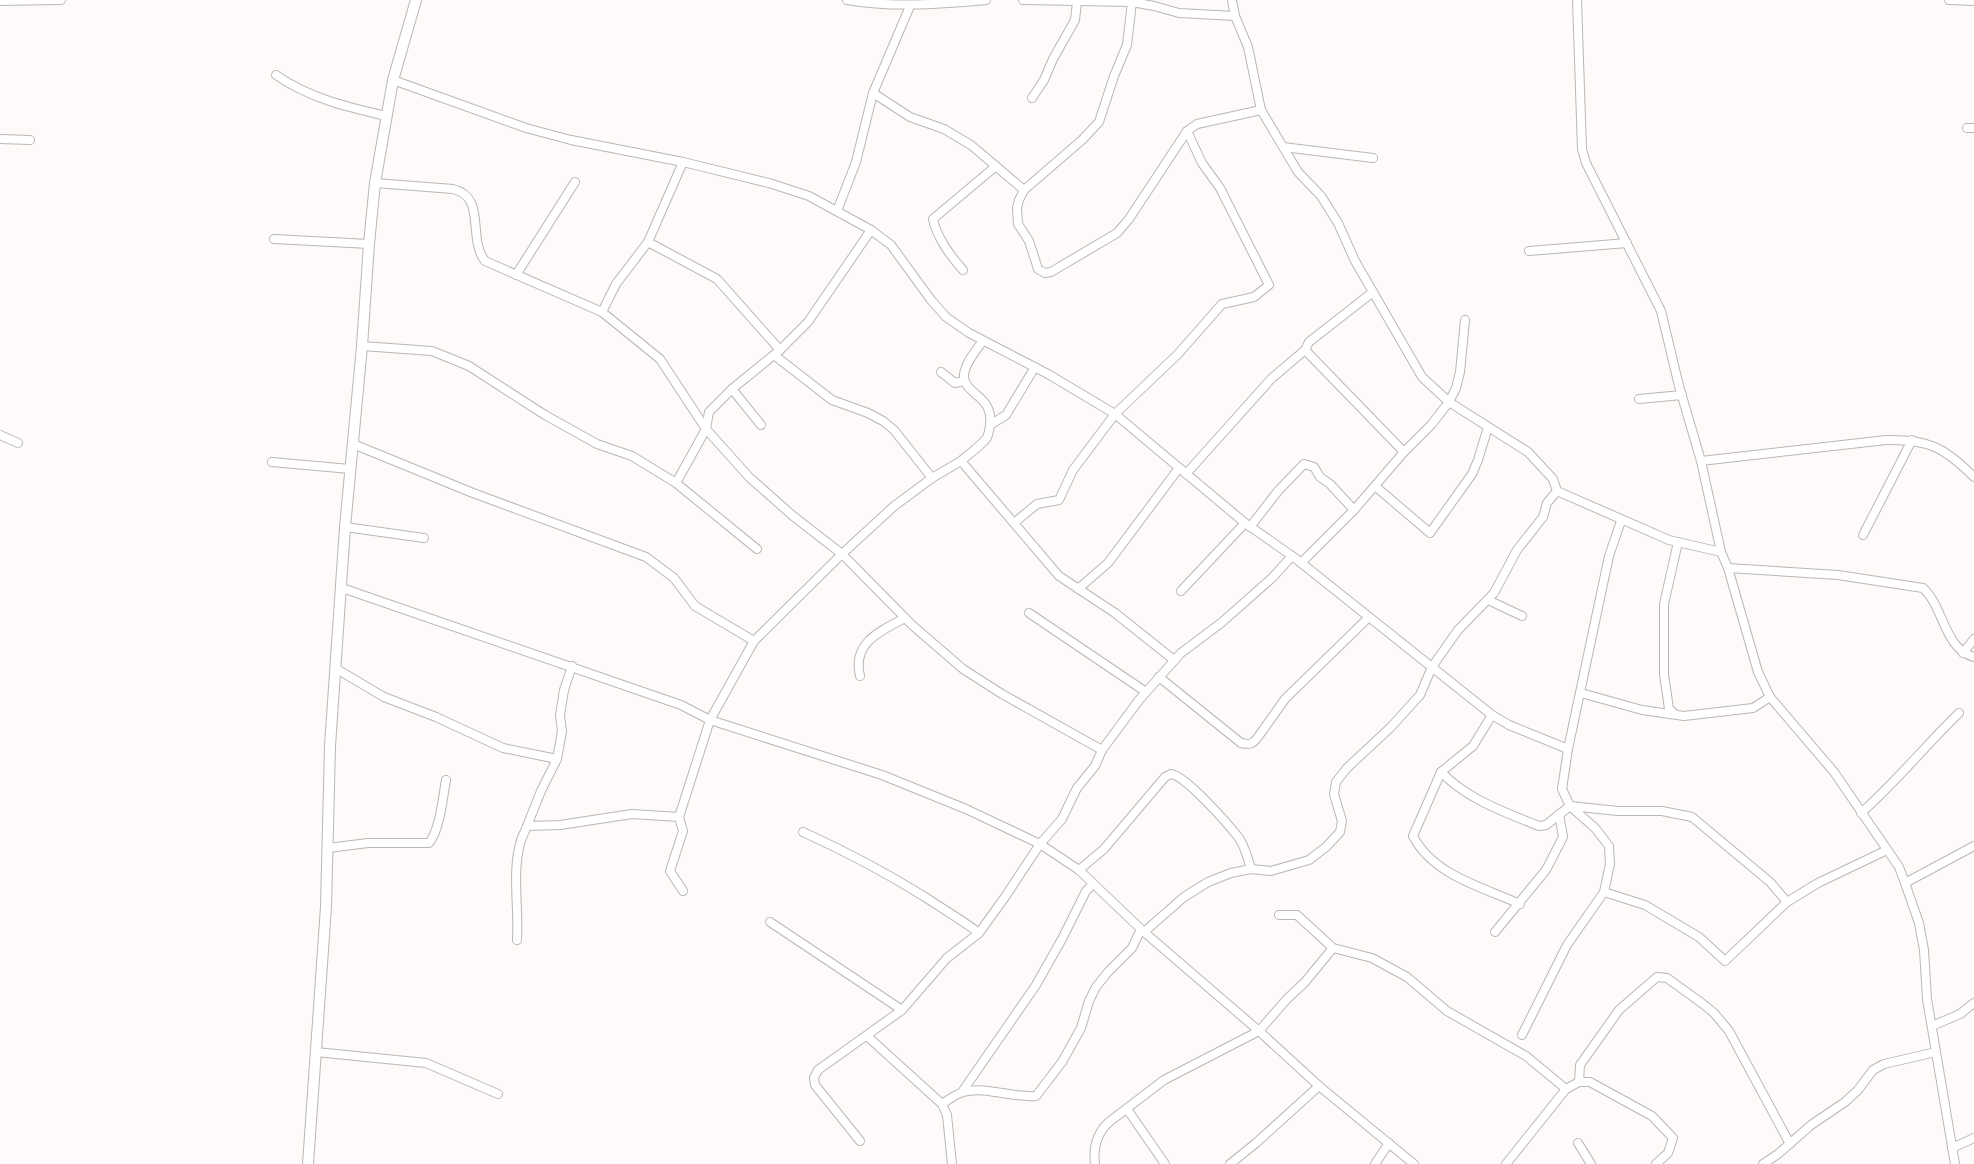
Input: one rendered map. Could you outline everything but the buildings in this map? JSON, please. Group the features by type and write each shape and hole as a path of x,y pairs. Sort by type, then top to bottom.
{"main road":[{"path":"308,1164 326,907 330,746 335,668 369,244 375,183 393,80 416,0"}],"street":[{"path":"0,0 61,0"},
{"path":"847,0 874,4 986,0"},
{"path":"1023,0 1132,2 1179,13 1235,16"},
{"path":"1233,0 1235,16 1248,47 1261,110 1298,172 1321,196 1338,223 1355,261 1422,378 1449,402 1528,452 1553,479 1557,491 1621,521 1678,542 1721,552"},
{"path":"1577,0 1582,149 1596,184 1661,311 1701,461 1721,552 1728,568 1758,672 1770,696 1834,772 1899,867 1905,883 1919,923 1924,950 1932,1026 1955,1164"},
{"path":"1948,0 1974,1"},
{"path":"1032,98 1044,81 1053,59 1075,20 1077,2"},
{"path":"1132,2 1128,45 1114,76 1100,122 1024,190 1018,200 1017,224 1029,241 1038,268 1045,273 1052,272 1117,233 1129,219 1187,131 1197,124 1261,110"},
{"path":"837,212 856,162 873,93 905,4"},
{"path":"276,75 292,86 314,96 347,107 387,116"},
{"path":"393,80 526,128 769,183 809,196 870,230 891,244 946,317 983,341 1035,367 1114,414 1247,525 1292,556 1492,715 1509,725 1568,749"},
{"path":"873,93 910,117 944,129 971,144 1024,190"},
{"path":"1014,523 1037,504 1059,500 1072,470 1114,414 1178,354 1222,304 1254,297 1269,285 1220,188 1202,163 1187,131"},
{"path":"0,139 30,140"},
{"path":"1283,147 1373,158"},
{"path":"602,312 616,284 648,242 683,162"},
{"path":"963,270 952,257 934,226 933,219 996,166"},
{"path":"516,275 576,182"},
{"path":"375,183 464,191 471,201 481,257 485,261 602,312 660,359 706,429 749,477 793,516 842,554 905,618 963,669 1002,694 1102,750"},
{"path":"676,483 706,429 708,412 732,389 777,353 808,322 870,230"},
{"path":"274,239 369,244"},
{"path":"648,242 717,279 777,353 832,400 868,413 894,430 932,478"},
{"path":"1529,251 1627,243"},
{"path":"1078,589 1108,563 1183,471 1271,379 1305,350 1310,342 1373,292"},
{"path":"1301,563 1354,510 1449,402 1460,372 1465,320"},
{"path":"683,891 670,871 683,831 679,817 710,720 754,641 893,507 932,478 961,461 988,437 989,408 984,399 970,389 964,381 964,372 983,341"},
{"path":"362,346 432,351 470,366 555,421 597,444 632,456 676,483 757,549"},
{"path":"1305,350 1404,452"},
{"path":"990,425 1006,415 1035,367"},
{"path":"941,372 955,383 964,381"},
{"path":"732,389 761,425"},
{"path":"1639,399 1682,395"},
{"path":"989,408 1006,415"},
{"path":"1375,486 1430,533 1472,474 1479,460 1488,427"},
{"path":"0,435 18,443"},
{"path":"1701,461 1886,440 1912,440 1928,444 1956,459 1974,477"},
{"path":"1863,536 1912,440"},
{"path":"353,444 472,493 646,557 674,578 696,606 754,641"},
{"path":"961,461 1059,576 1115,613 1174,660"},
{"path":"272,462 350,469"},
{"path":"1181,591 1304,464 1314,468 1320,477 1354,510"},
{"path":"942,1104 962,1092 978,1090 1025,1097 1036,1096 1062,1062 1081,1028 1096,987 1132,948 1143,931 1184,897 1208,882 1231,873 1251,869 1271,871 1309,860 1340,832 1342,821 1334,794 1336,782 1347,768 1391,727 1420,695 1432,667 1458,630 1488,600 1517,550 1543,518 1548,503 1557,491"},
{"path":"1522,1035 1567,945 1604,892 1610,864 1609,846 1595,828 1570,806 1562,789 1568,749 1609,555 1621,521"},
{"path":"345,527 424,538"},
{"path":"1675,714 1669,709 1664,674 1664,604 1678,542"},
{"path":"860,1142 815,1085 814,1078 818,1070 902,1010 947,958 978,933 1040,844 1062,819 1077,789 1095,766 1102,750 1146,692 1181,653 1221,623 1272,578 1292,556"},
{"path":"1728,568 1838,575 1923,588 1931,595 1955,644 1963,653 1974,657"},
{"path":"342,588 681,705 710,720 882,775 966,809 1040,844 1079,870 1143,931 1259,1030 1319,1086 1414,1164"},
{"path":"1488,600 1522,616"},
{"path":"1029,613 1146,692"},
{"path":"860,676 858,665 860,652 877,633 905,618"},
{"path":"1159,677 1241,743 1248,745 1254,742 1285,699 1368,618"},
{"path":"1963,653 1974,639"},
{"path":"517,940 519,916 516,889 520,844 541,791 557,759 562,731 560,715 564,690 572,666"},
{"path":"335,668 384,697 436,717 503,748 557,759"},
{"path":"1581,693 1642,710 1684,716 1753,708 1770,696"},
{"path":"1861,813 1889,789 1931,740 1959,713"},
{"path":"1492,715 1473,746 1441,772 1413,836 1417,845 1445,871 1520,904"},
{"path":"1441,772 1454,785 1473,797 1539,826 1546,825 1570,806 1618,811 1662,811 1692,817 1770,882 1787,902"},
{"path":"1079,870 1104,849 1165,777 1171,774 1180,777 1218,813 1240,840 1251,869"},
{"path":"328,848 368,843 429,843 442,806 446,780"},
{"path":"527,826 560,825 632,813 679,817"},
{"path":"1496,932 1546,870 1563,837 1559,814"},
{"path":"803,832 857,856 894,877 965,922 978,933"},
{"path":"1905,883 1974,846"},
{"path":"1604,892 1645,905 1699,937 1725,961 1787,902 1818,883 1887,850"},
{"path":"962,1092 1036,985 1086,891 1093,884"},
{"path":"1279,915 1297,915 1333,948 1372,958 1407,977 1447,1011 1526,1056 1566,1089"},
{"path":"770,922 902,1010"},
{"path":"1095,1164 1094,1151 1102,1128 1164,1080 1259,1030 1305,982 1333,948"},
{"path":"1579,1082 1580,1065 1619,1010 1657,977 1668,978 1714,1013 1729,1031 1790,1144"},
{"path":"1932,1026 1960,1014 1974,1003"},
{"path":"867,1036 942,1104 947,1115 952,1164"},
{"path":"315,1052 426,1063 498,1094"},
{"path":"1763,1164 1790,1144 1810,1125 1845,1102 1858,1090 1873,1070 1884,1064 1936,1052"},
{"path":"1506,1164 1566,1089 1579,1082 1590,1082 1652,1116 1673,1138 1668,1153 1656,1164"},
{"path":"1230,1164 1319,1086"},
{"path":"1128,1109 1165,1164"},
{"path":"1952,1148 1974,1138"},
{"path":"1375,1164 1389,1143"},
{"path":"1578,1143 1591,1164"}]}
